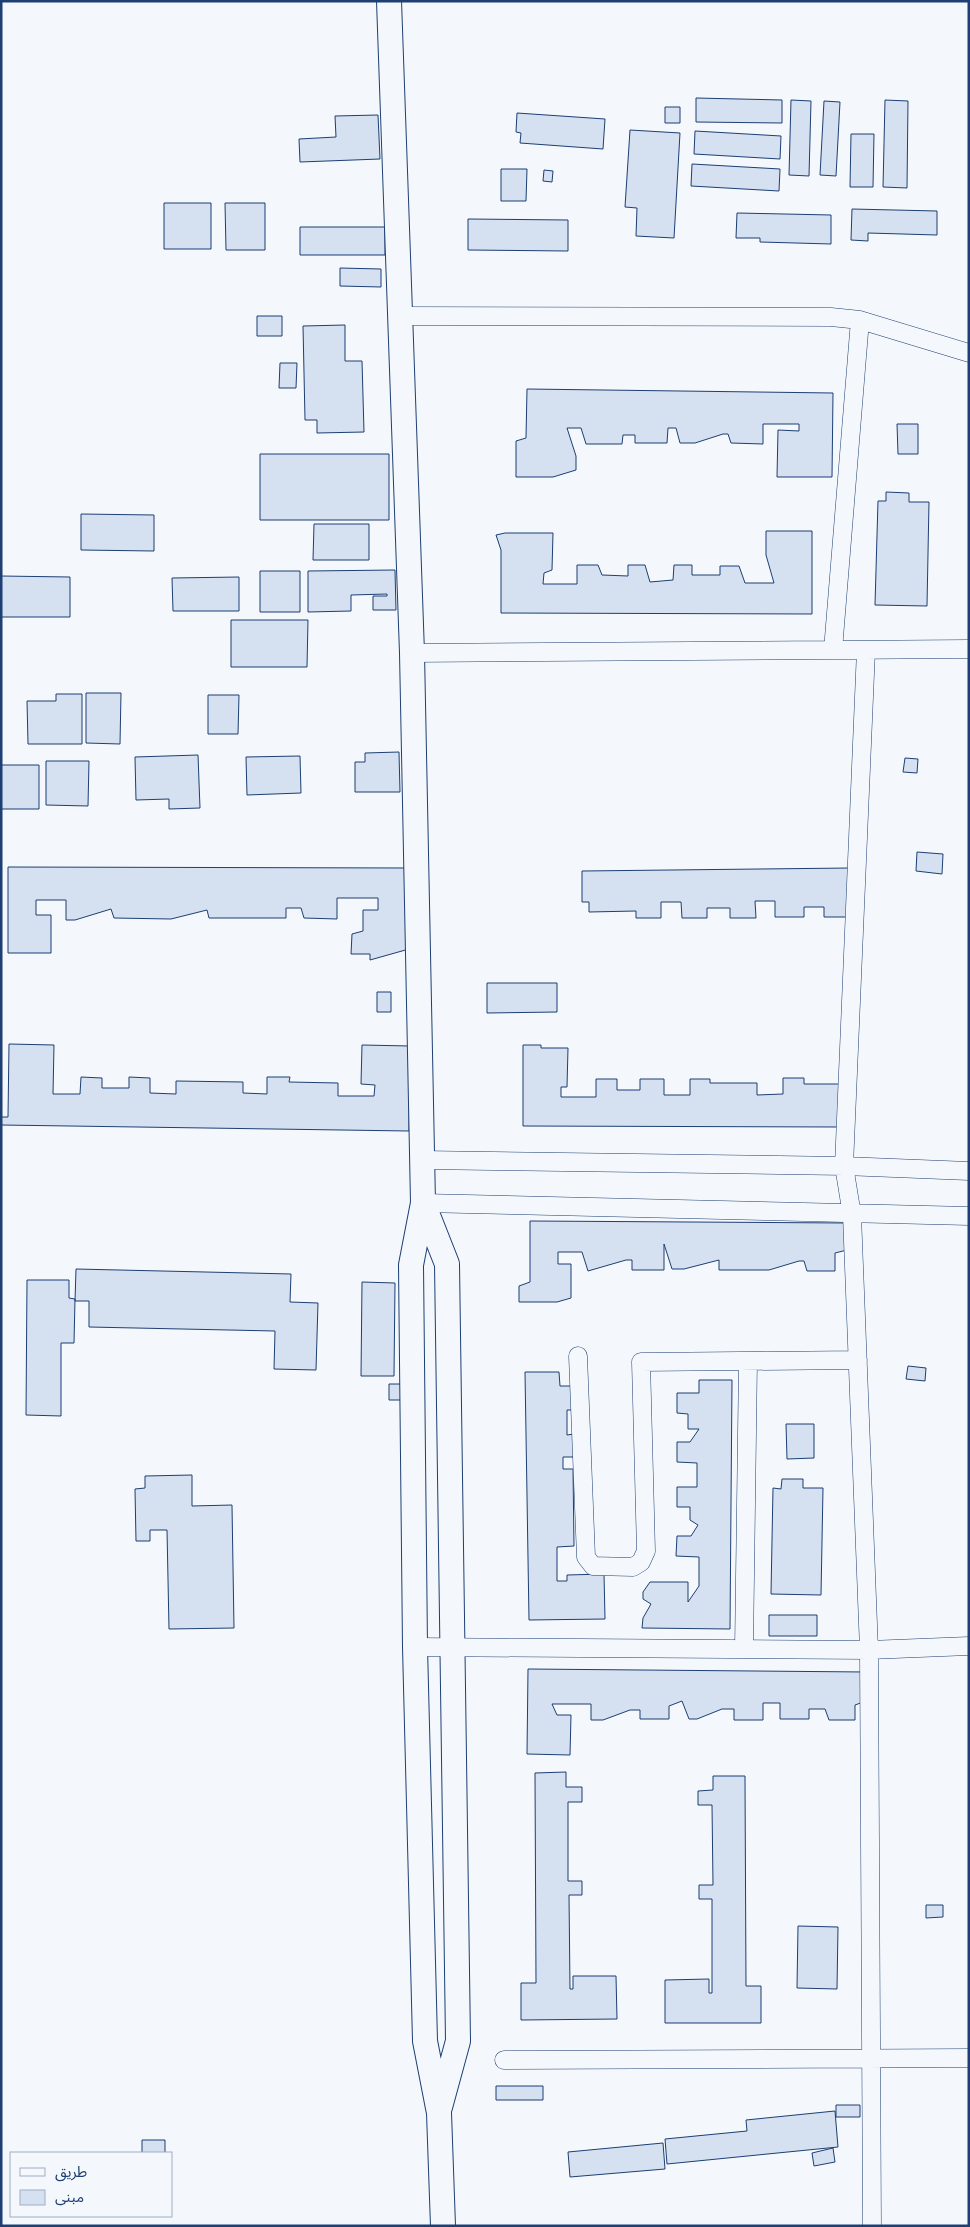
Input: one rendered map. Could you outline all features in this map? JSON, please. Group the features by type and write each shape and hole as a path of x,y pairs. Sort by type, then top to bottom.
{"main road":[{"path":"388,1 398,316 412,653 424,1203 411,1265 415,1647 425,2041 439,2113 443,2226"},
{"path":"424,1203 447,1264 458,2041 439,2113"}],"street":[{"path":"398,316 831,317 860,320 969,353"},
{"path":"833,650 860,320"},
{"path":"412,653 969,649"},
{"path":"866,650 844,1166 852,1215 869,1650 872,2226"},
{"path":"422,1160 844,1166 969,1171"},
{"path":"424,1203 852,1215 969,1216"},
{"path":"578,1356 586,1557 593,1566 633,1567 641,1562 646,1551 641,1362 858,1360"},
{"path":"744,1649 748,1361"},
{"path":"415,1647 869,1650 969,1646"},
{"path":"504,2060 969,2058"}],"building":[{"path":"696,98 782,100 782,123 696,122"},
{"path":"791,100 811,101 809,176 789,175"},
{"path":"885,100 908,101 907,188 883,187"},
{"path":"824,101 840,102 836,176 820,175"},
{"path":"665,107 680,107 680,123 665,123"},
{"path":"517,113 605,119 603,149 520,143 521,133 516,132"},
{"path":"378,115 380,159 300,162 299,139 336,137 335,116"},
{"path":"630,130 680,133 674,238 636,236 637,208 625,207"},
{"path":"695,131 781,136 780,159 694,154"},
{"path":"851,134 874,134 873,187 850,187"},
{"path":"692,164 780,169 779,191 691,186"},
{"path":"501,169 527,169 526,201 501,201"},
{"path":"544,170 553,171 552,182 543,181"},
{"path":"164,203 211,203 211,249 164,249"},
{"path":"225,203 265,203 265,250 226,250"},
{"path":"852,209 937,211 937,235 868,233 868,241 851,240"},
{"path":"737,213 831,215 831,244 760,242 760,238 736,238"},
{"path":"468,219 568,220 568,251 468,250"},
{"path":"300,227 385,227 385,255 300,255"},
{"path":"340,268 381,269 381,287 340,286"},
{"path":"257,316 282,316 282,336 257,336"},
{"path":"345,325 345,361 362,361 364,432 317,433 317,420 305,420 303,326"},
{"path":"280,363 297,363 296,388 279,388"},
{"path":"527,389 833,393 832,477 777,477 778,430 799,431 799,424 763,424 763,444 731,443 728,434 695,443 680,443 676,428 668,428 667,443 635,443 635,435 623,435 622,444 586,444 581,428 567,428 576,456 576,470 553,477 516,477 516,441 526,438"},
{"path":"897,424 918,424 918,454 898,454"},
{"path":"260,454 389,454 389,520 260,520"},
{"path":"886,492 909,493 909,502 929,502 927,606 875,605 878,501 886,501"},
{"path":"81,514 154,515 154,551 81,550"},
{"path":"314,524 369,524 369,560 313,560"},
{"path":"766,531 812,531 812,614 501,613 501,550 496,535 505,533 553,533 552,570 544,573 543,584 577,584 577,565 598,565 602,575 628,576 628,565 645,565 650,582 673,580 674,565 692,565 692,575 720,575 720,566 739,566 745,583 774,583 766,555"},
{"path":"395,570 396,610 373,610 373,596 387,596 387,594 351,595 351,611 308,612 308,571"},
{"path":"260,571 300,571 300,612 260,612"},
{"path":"1,576 70,577 70,617 1,617"},
{"path":"239,577 239,611 173,611 172,578"},
{"path":"231,620 308,620 307,667 231,667"},
{"path":"86,693 121,693 120,744 86,743"},
{"path":"56,694 82,694 82,744 28,744 27,701 56,701"},
{"path":"208,695 239,695 238,734 208,734"},
{"path":"399,752 400,792 355,792 355,762 365,762 365,753"},
{"path":"198,755 200,808 169,809 169,799 136,800 135,757"},
{"path":"300,756 301,793 247,795 246,757"},
{"path":"905,758 918,759 917,773 903,772"},
{"path":"46,761 89,761 88,806 46,805"},
{"path":"1,765 39,765 39,809 1,809"},
{"path":"917,852 943,854 942,874 916,871"},
{"path":"8,867 409,868 409,949 370,960 370,954 351,954 352,934 363,931 363,910 378,910 378,898 337,898 337,919 304,918 301,908 286,908 286,918 209,918 207,910 171,919 114,918 111,909 75,920 66,920 66,900 36,900 36,915 51,915 51,953 8,953"},
{"path":"850,868 850,917 824,917 824,907 804,907 804,917 775,917 775,901 755,901 756,918 730,918 730,908 707,908 707,918 682,918 681,902 661,902 661,918 636,918 636,911 589,912 589,902 582,902 582,871"},
{"path":"487,983 557,983 557,1012 487,1013"},
{"path":"377,992 391,992 391,1012 377,1012"},
{"path":"9,1044 54,1045 53,1094 80,1094 81,1077 102,1078 102,1088 129,1088 129,1077 150,1078 150,1093 176,1094 176,1081 243,1082 243,1093 267,1094 267,1077 290,1077 289,1082 338,1083 338,1096 374,1096 375,1085 361,1084 362,1045 410,1046 409,1131 1,1125 1,1117 8,1117"},
{"path":"523,1045 541,1045 541,1048 568,1048 567,1087 561,1087 561,1097 596,1097 596,1079 617,1079 617,1090 640,1090 640,1079 664,1079 664,1095 690,1095 690,1079 710,1079 710,1083 757,1083 757,1095 783,1094 783,1078 804,1078 804,1084 839,1084 839,1127 523,1126"},
{"path":"530,1221 847,1223 847,1250 835,1253 835,1271 807,1271 804,1261 769,1270 719,1270 719,1260 684,1269 672,1269 664,1244 664,1270 632,1270 632,1260 626,1260 588,1271 582,1252 558,1252 558,1264 571,1264 571,1298 557,1302 519,1302 519,1286 530,1282"},
{"path":"76,1269 291,1274 290,1302 318,1303 316,1370 274,1369 275,1331 89,1327 89,1301 75,1301"},
{"path":"27,1280 69,1280 69,1298 75,1299 74,1343 61,1343 61,1416 26,1415"},
{"path":"362,1282 395,1283 394,1376 361,1376"},
{"path":"908,1366 926,1368 925,1381 906,1379"},
{"path":"525,1372 559,1372 560,1386 575,1386 575,1410 567,1410 567,1435 574,1434 574,1457 563,1457 563,1469 573,1469 574,1546 557,1547 557,1581 567,1581 567,1575 604,1574 605,1619 529,1620"},
{"path":"699,1380 732,1380 730,1629 642,1628 643,1618 651,1604 643,1599 643,1592 650,1582 688,1582 688,1602 699,1586 699,1557 676,1556 677,1536 691,1536 698,1525 690,1520 690,1507 677,1507 677,1487 697,1487 697,1463 677,1462 677,1442 690,1442 699,1429 688,1429 688,1414 677,1413 677,1393 699,1393"},
{"path":"389,1384 402,1384 402,1400 389,1400"},
{"path":"786,1424 814,1424 814,1458 787,1459"},
{"path":"192,1475 192,1506 232,1505 234,1628 169,1629 167,1530 150,1530 150,1541 136,1541 135,1489 145,1488 145,1476"},
{"path":"782,1479 803,1479 803,1488 823,1488 821,1595 771,1594 773,1488 781,1489"},
{"path":"769,1615 817,1615 817,1636 769,1636"},
{"path":"528,1669 866,1672 866,1701 855,1705 855,1720 829,1720 825,1709 809,1709 809,1719 780,1719 780,1703 763,1703 763,1720 734,1720 734,1709 722,1709 697,1719 689,1719 682,1701 669,1706 669,1719 640,1719 640,1710 630,1710 603,1720 591,1720 591,1704 552,1704 557,1715 571,1715 570,1755 527,1754"},
{"path":"566,1772 566,1787 582,1787 582,1802 568,1802 568,1881 582,1881 582,1895 569,1895 570,1989 573,1989 573,1976 616,1976 617,2019 521,2020 521,1983 536,1983 535,1773"},
{"path":"713,1776 745,1776 746,1986 761,1986 761,2023 665,2023 665,1980 709,1979 709,1993 712,1993 712,1899 699,1899 699,1885 713,1885 712,1805 698,1805 698,1791 713,1790"},
{"path":"926,1905 943,1905 943,1917 926,1918"},
{"path":"798,1926 838,1927 837,1989 797,1988"},
{"path":"496,2086 543,2086 543,2100 496,2100"},
{"path":"836,2105 860,2105 860,2117 836,2117"},
{"path":"835,2111 838,2147 667,2164 665,2139 747,2131 746,2120"},
{"path":"142,2140 165,2140 165,2152 142,2152"},
{"path":"663,2143 665,2169 570,2177 568,2152"},
{"path":"833,2148 835,2162 814,2166 812,2153"}]}
